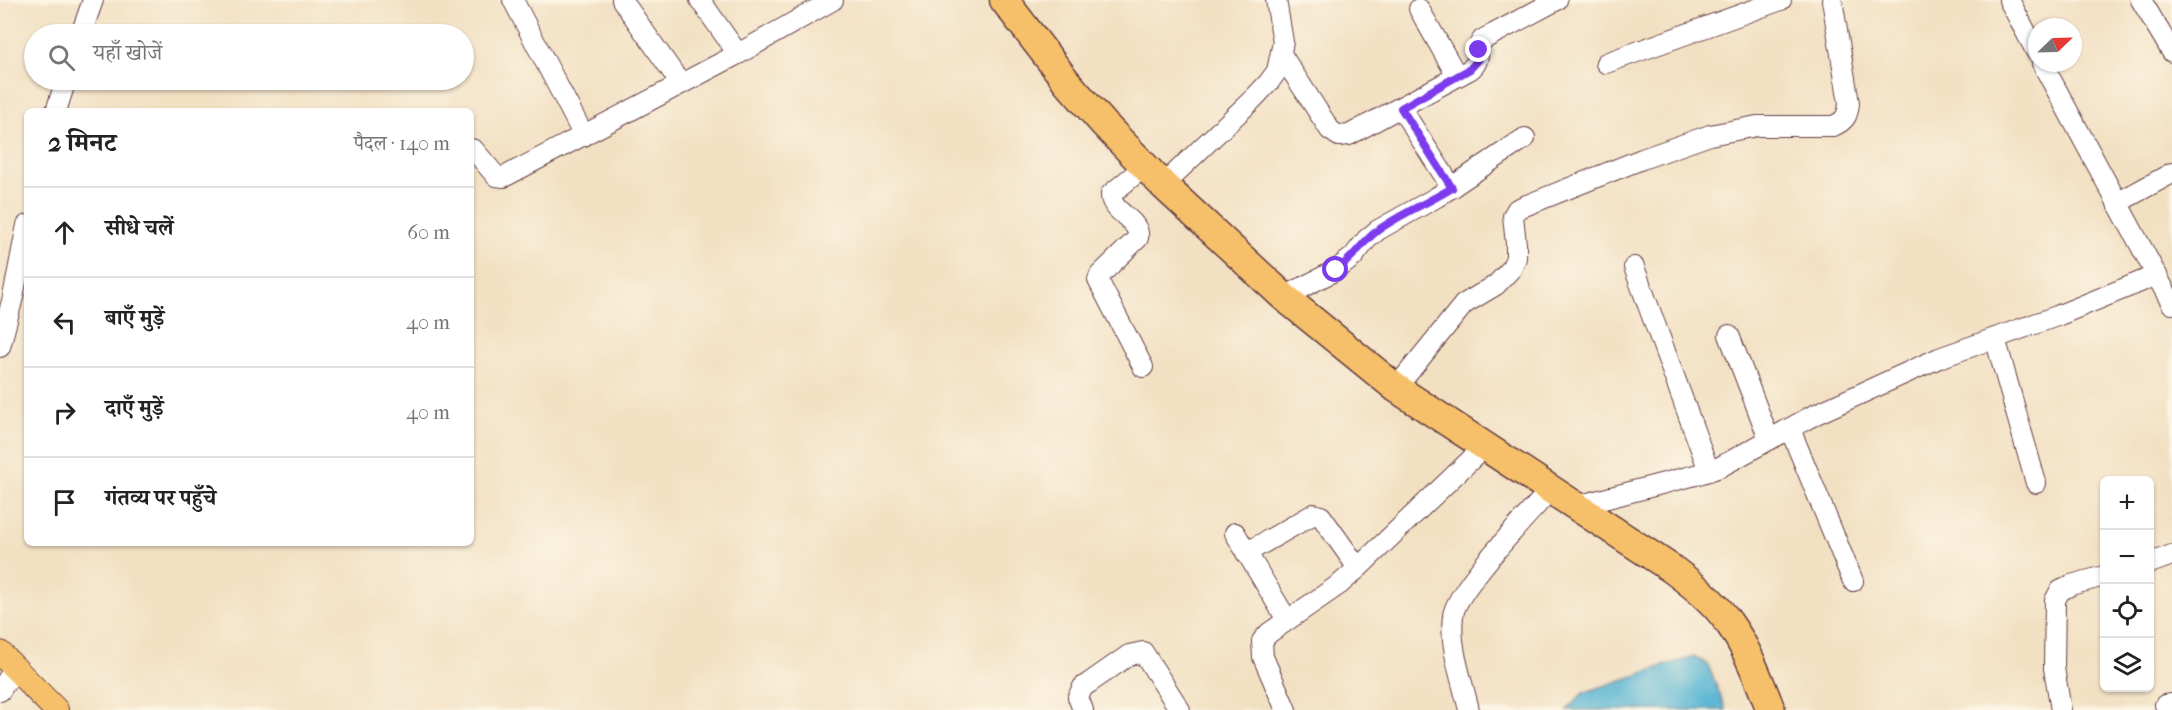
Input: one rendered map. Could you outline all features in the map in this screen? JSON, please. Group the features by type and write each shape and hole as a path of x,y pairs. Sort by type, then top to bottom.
{"highway":[{"path":"1004,0 1067,82 1154,175 1284,297 1396,388 1672,569 1700,590 1730,623 1745,649 1771,710"}],"main road":[{"path":"8,660 56,710"}],"street":[{"path":"85,24 93,0"},
{"path":"513,0 584,136"},
{"path":"622,0 681,84"},
{"path":"700,0 738,54"},
{"path":"474,150 496,176 504,177 738,54 833,0"},
{"path":"1143,367 1098,280 1100,275 1138,237 1139,232 1136,226 1113,204 1111,194 1154,175 1269,82 1277,71 1283,42 1276,0"},
{"path":"1281,54 1330,130 1339,136 1348,135 1476,65 1479,59 1479,44 1482,40 1557,0"},
{"path":"1606,63 1781,0"},
{"path":"1396,388 1464,304 1496,285 1511,269 1516,258 1513,216 1517,209 1642,159 1710,135 1757,126 1833,126 1841,122 1848,115 1849,103 1832,0"},
{"path":"2009,0 2028,36"},
{"path":"2141,0 2172,52"},
{"path":"1419,9 1457,76"},
{"path":"2048,72 2172,304"},
{"path":"57,108 63,90"},
{"path":"1401,108 1452,188"},
{"path":"1284,297 1336,270 1353,257 1367,239 1378,230 1452,188 1525,138"},
{"path":"2117,203 2172,173"},
{"path":"0,347 24,240"},
{"path":"1634,267 1709,471"},
{"path":"1577,506 1709,471 1832,406 1939,358 2157,275"},
{"path":"1728,335 1770,440"},
{"path":"1995,338 2036,483"},
{"path":"1790,429 1853,581"},
{"path":"1286,710 1263,657 1262,641 1269,633 1340,584 1359,568 1484,447"},
{"path":"1469,710 1452,633 1453,613 1466,587 1550,490"},
{"path":"1246,553 1314,514 1321,516 1359,568"},
{"path":"1235,533 1287,620"},
{"path":"2154,562 2172,555"},
{"path":"2061,710 2054,668 2055,600 2060,591 2071,585 2100,577"},
{"path":"1083,710 1078,697 1083,687 1129,655 1143,652 1180,710"},
{"path":"0,691 8,660"}],"water":[{"path":"1694,656 1708,665 1726,710 1567,710 1583,693"}],"route":[{"path":"1336,270 1353,257 1367,239 1378,230 1452,188 1401,108 1476,65 1479,50"}]}
